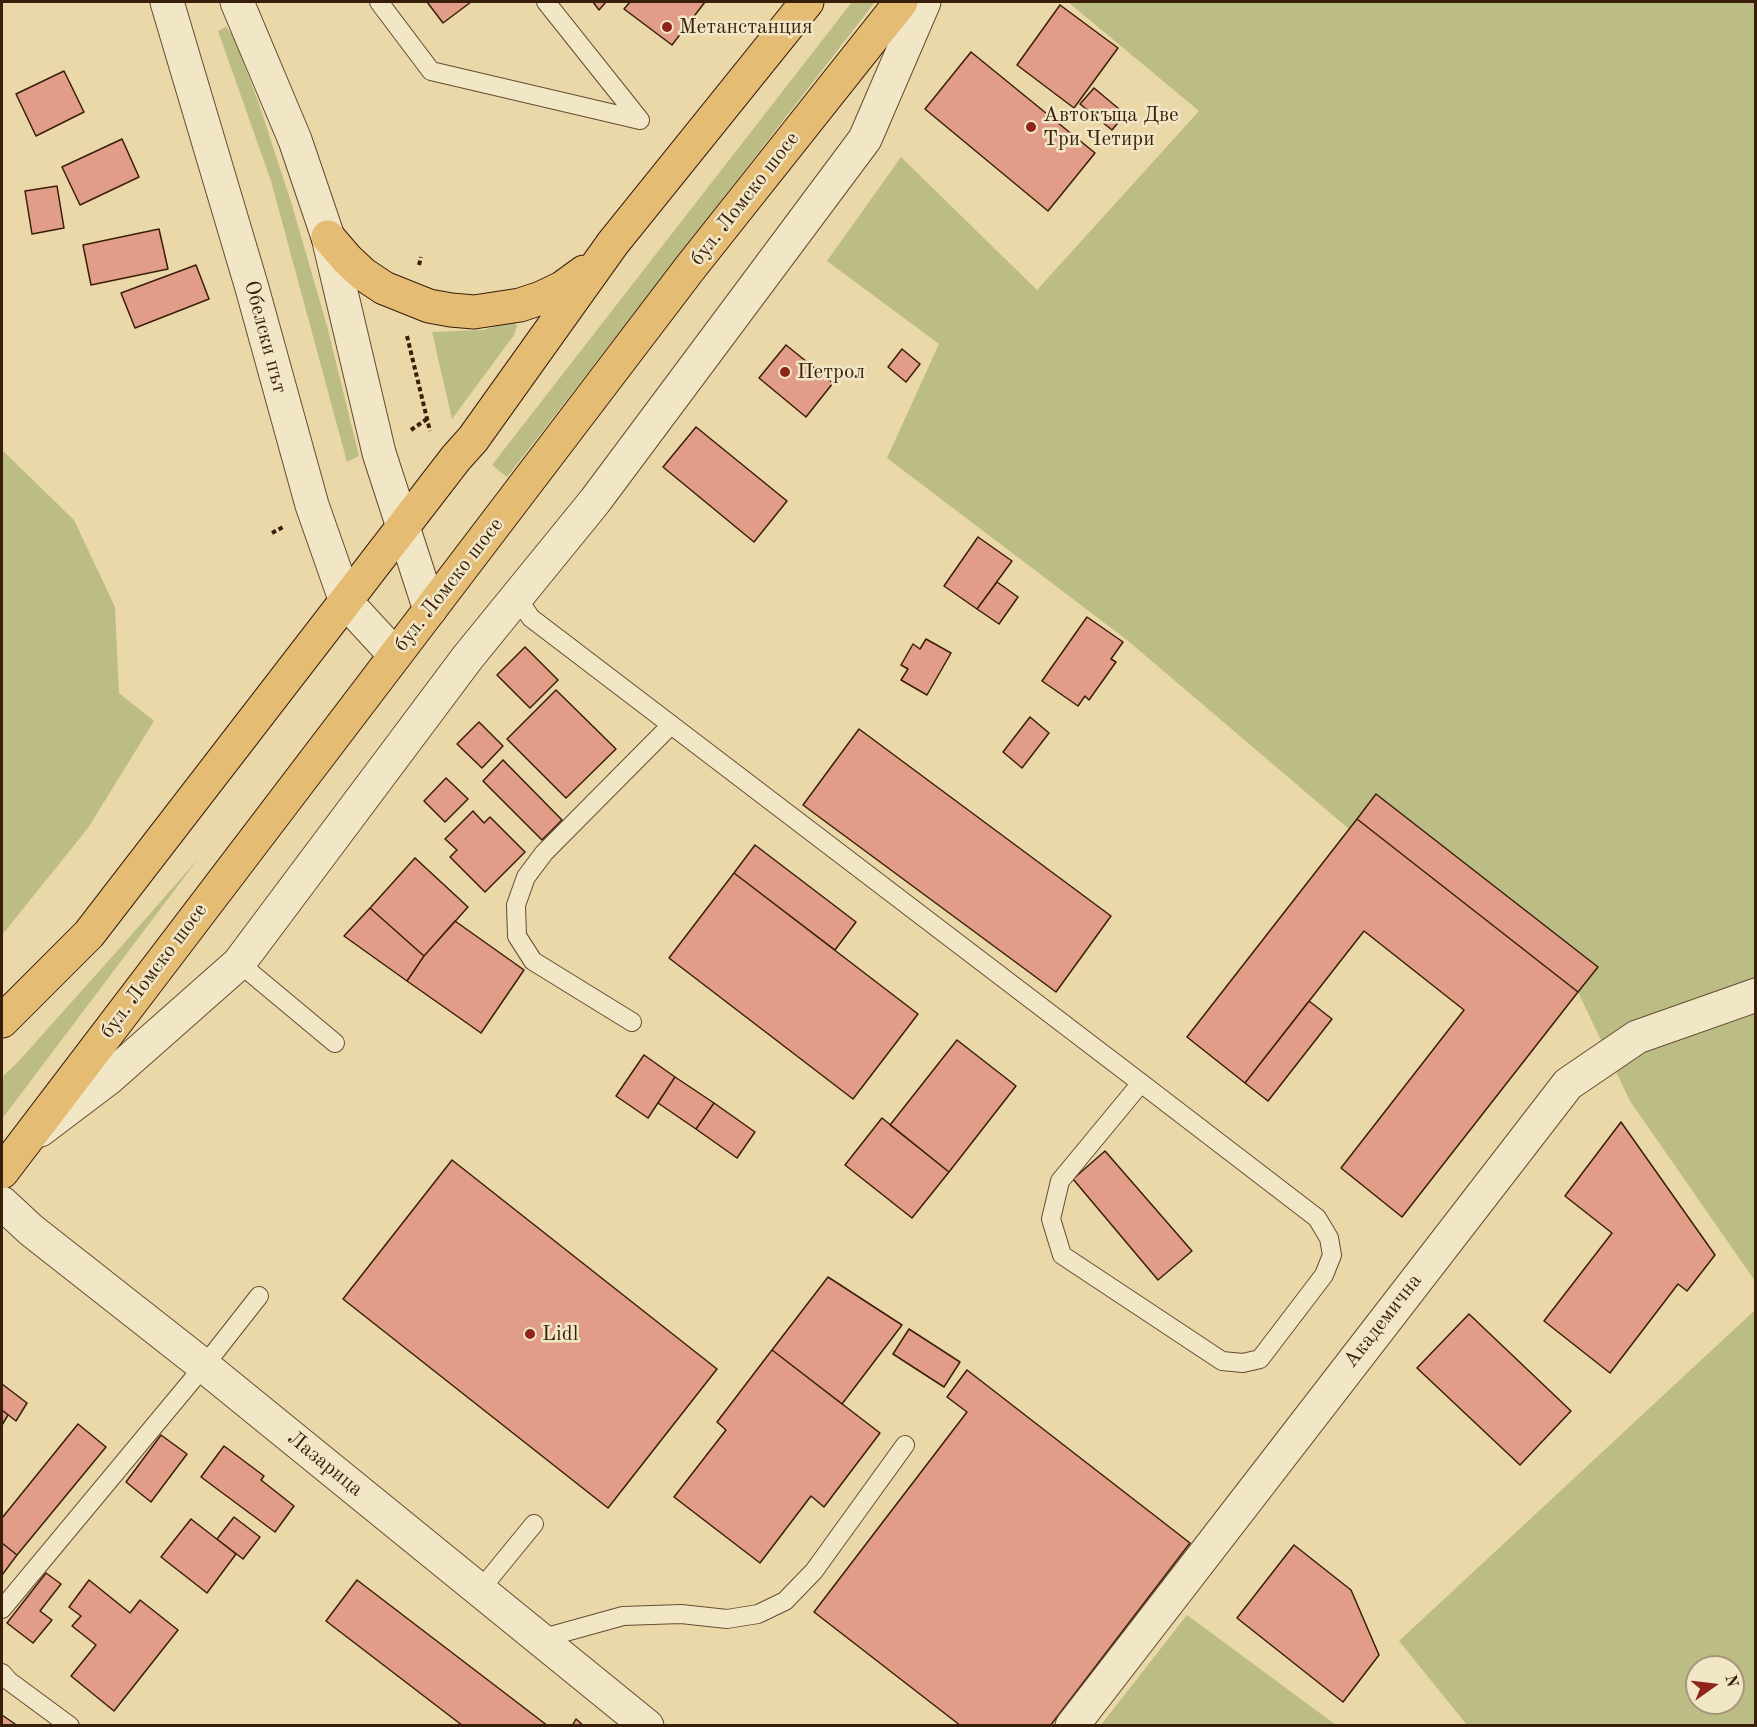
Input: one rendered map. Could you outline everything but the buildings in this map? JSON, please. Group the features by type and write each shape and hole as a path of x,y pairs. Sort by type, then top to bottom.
{"main road":[{"path":"2,1021 89,934 473,439 613,243 807,2"},
{"name":"бул. Ломско шосе","path":"2,1172 690,268 901,2"},
{"path":"328,237 347,260 384,288 429,306 474,312 497,310 541,298 580,275 613,243"}],"street":[{"name":"Обелски път","path":"167,2 252,288 299,466 346,602 395,655"},
{"path":"237,2 295,140 328,237 379,453 430,610"},
{"path":"26,1140 110,1077 239,963 468,657 595,501 865,139 924,2"},
{"name":"Академична","path":"1072,1725 1568,1084 1637,1037 1755,995"},
{"name":"Лазарица","path":"2,1203 31,1230 204,1366 647,1725"}],"lane":[{"path":"379,2 431,71 640,120 546,2"},
{"path":"517,598 531,618 1141,1083 1317,1218 1329,1238 1332,1255 1323,1275 1260,1359 1242,1363 1222,1361 1062,1255 1051,1219 1060,1182 1141,1083"},
{"path":"633,1022 533,961 517,936 516,905 526,877 544,853 671,725"},
{"path":"239,963 335,1043"},
{"path":"2,1609 204,1366 259,1296"},
{"path":"540,1639 623,1616 681,1614 727,1619 758,1614 785,1601 814,1571 905,1445"},
{"path":"480,1590 534,1524"},
{"path":"2,1673 9,1681 70,1725"}],"path":[{"path":"405,328 432,438"},
{"path":"405,433 427,419"}],"green space":[{"path":"852,2 875,2 507,477 492,465"},
{"path":"1068,2 1755,2 1755,1281 1630,1101 1578,992 1357,819 1349,829 1127,640 887,458 939,344 827,261 901,157 1037,290 1199,111"},
{"path":"226,27 234,37 259,104 292,205 327,326 359,456 347,462 271,181 218,31"},
{"path":"514,321 517,326 514,335 452,419 432,332 483,330"},
{"path":"2,450 74,520 115,607 119,693 154,721 88,828 2,935"},
{"path":"198,859 2,1119 2,1077"},
{"path":"1755,1310 1755,1725 1467,1725 1399,1641"},
{"path":"1187,1615 1336,1725 1101,1725"}],"place":[{"name":"Метанстанция","path":"667,27"},
{"name":"Автокъща Две Три Четири","path":"1031,127"},
{"name":"Петрол","path":"785,372"},
{"name":"Lidl","path":"530,1334"}]}
